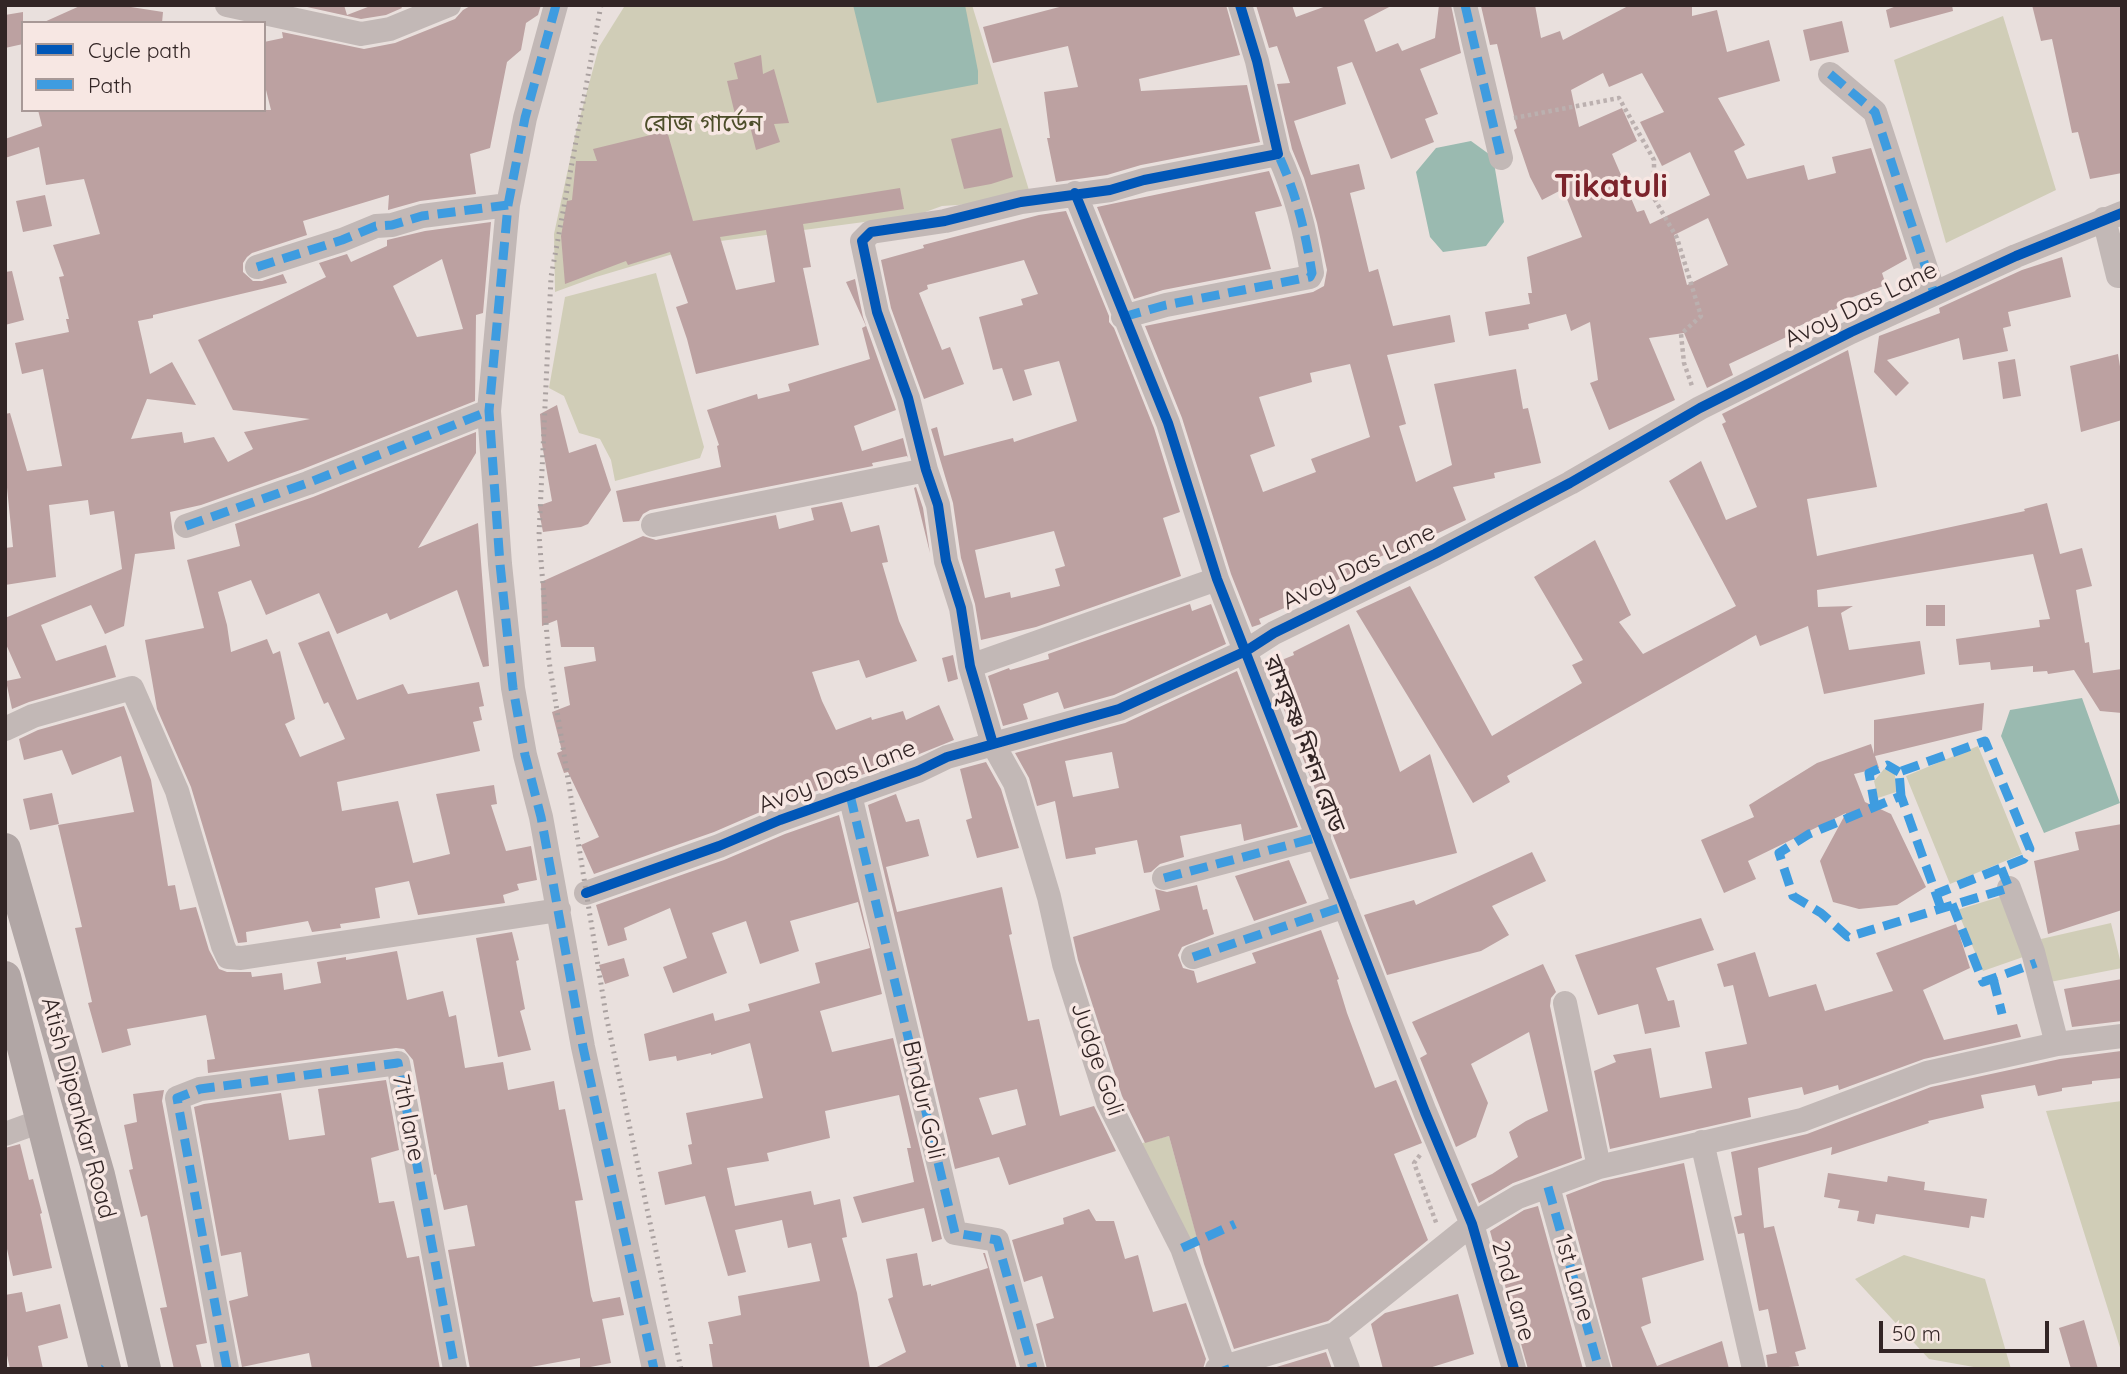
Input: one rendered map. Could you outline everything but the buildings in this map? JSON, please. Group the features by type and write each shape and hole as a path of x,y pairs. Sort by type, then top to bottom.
{"main road":[{"name":"Atish Dipankar Road","path":"5,849 99,1175 145,1369"},
{"name":"Atish Dipankar Road","path":"5,977 104,1369"}],"street":[{"path":"227,5 361,34 390,29 449,5"},
{"path":"556,5 526,118 508,205 489,411 500,564 513,688 559,909 583,1047 654,1369"},
{"path":"1123,317 1166,304 1310,277 1312,273 1304,224 1292,184 1278,154 1257,61 1240,5"},
{"path":"1465,5 1501,158"},
{"path":"1830,74 1875,112 1934,293"},
{"path":"1075,193 1110,190 1144,180 1278,154"},
{"name":"রামকৃষ্ণ মিশন রোড","path":"1075,193 1168,423 1217,579 1430,1123"},
{"name":"Judge Goli","path":"1075,193 1021,202 945,221 872,232 862,241 877,313 908,398 926,470 938,505 946,561 961,608 970,666 993,744 1015,783 1049,897 1064,964 1108,1102 1182,1248 1221,1368"},
{"path":"257,267 342,240 376,226 392,225 422,216 508,205"},
{"path":"2113,216 2118,276 2122,275"},
{"name":"Avoy Das Lane","path":"586,893 719,846 780,820 918,771 947,757 1119,709 1246,651 1274,633 1435,554 1700,408 1934,293 2113,216"},
{"path":"186,526 308,483 489,411"},
{"path":"653,525 926,470"},
{"path":"970,666 1217,579"},
{"path":"5,729 33,716 132,688 177,791 228,957 241,958 559,909"},
{"name":"Bindur Goli","path":"850,795 955,1233 997,1240 1034,1369"},
{"path":"1164,878 1318,837"},
{"path":"2009,888 2033,952 2056,1044"},
{"path":"1193,957 1345,906"},
{"path":"1565,1003 1599,1167"},
{"path":"1221,1368 1335,1334 1472,1224 1518,1197 1599,1167 1802,1120 1927,1073 2056,1044 2122,1036"},
{"name":"7th lane","path":"228,1369 177,1098 200,1089 398,1063 455,1369"},
{"path":"5,1134 41,1121"},
{"name":"2nd Lane","path":"1430,1123 1472,1224 1514,1369"},
{"path":"1702,1142 1754,1369"},
{"name":"1st Lane","path":"1548,1187 1599,1369"},
{"path":"1335,1334 1348,1369"}],"path":[{"path":"1492,122 1619,97 1654,160 1654,198 1677,238 1701,316 1681,334 1684,363 1700,408"},
{"path":"1430,1123 1415,1163 1438,1228"}],"green space":[{"name":"রোজ গার্ডেন","path":"972,5 1032,200 942,206 917,215 713,242 555,292 554,234 576,132 599,47 624,7"},
{"path":"2003,16 2056,190 1946,243 1894,60"},
{"path":"656,273 704,447 700,458 615,481 611,460 600,439 579,433 564,396 549,388 565,297"},
{"path":"1978,746 2022,854 1950,884 1906,776"},
{"path":"1884,769 1895,774 1896,792 1878,798 1874,781"},
{"path":"2006,895 2026,956 1983,971 1957,910"},
{"path":"2111,923 2122,968 2050,982 2041,939"},
{"path":"2122,1101 2122,1354 2046,1111"},
{"path":"1169,1136 1198,1241 1182,1248 1131,1146"},
{"path":"1904,1255 1985,1279 2011,1369 1985,1369 1929,1359 1855,1279"}],"shaded area":[{"path":"853,5 965,5 978,71 978,84 877,103"},
{"path":"1471,141 1493,157 1504,222 1486,246 1443,252 1430,237 1416,172 1436,148"},
{"path":"2082,698 2120,803 2044,833 2001,736 2010,710"}],"railway":[{"path":"601,5 551,277 539,535 549,661 606,1015 681,1369"}],"marked path":[{"path":"556,5 525,118 508,205 489,411 500,564 513,688 525,755 541,817 583,1047 654,1369"},
{"path":"1465,5 1501,158"},
{"path":"1830,74 1875,112 1934,293"},
{"path":"1123,317 1166,305 1310,277 1312,273 1299,212 1278,154"},
{"path":"257,267 342,240 376,226 392,225 422,216 508,205"},
{"path":"186,526 308,483 489,411"},
{"path":"1901,796 1899,772 1985,741 2030,849 2024,859 1936,894"},
{"path":"1875,807 1869,773 1887,765 1899,772"},
{"path":"850,795 955,1233 997,1240 1033,1369"},
{"path":"1941,908 1901,796 1809,834 1779,853 1793,896 1821,913 1848,937 2009,888 2001,868"},
{"path":"1164,878 1319,837"},
{"path":"1952,904 1983,982 2036,963"},
{"path":"1193,957 1345,906"},
{"path":"1993,978 2002,1014"},
{"path":"227,1369 177,1098 200,1089 398,1063 455,1369"},
{"path":"1548,1187 1599,1369"},
{"path":"1182,1248 1235,1224"}],"cycle path":[{"path":"993,744 970,666 961,608 946,561 938,505 926,470 908,398 877,312 862,241 871,232 945,221 1021,202 1110,190 1144,180 1278,154 1257,61 1240,5"},
{"path":"1075,193 1168,423 1217,579 1425,1112 1472,1224 1514,1369"},
{"path":"586,893 719,846 780,820 918,771 947,757 1119,709 1246,651 1274,633 1435,554 1570,483 1700,408 1851,332 2016,256 2122,213"}],"district":[{"name":"Tikatuli","path":"1611,187"}]}
